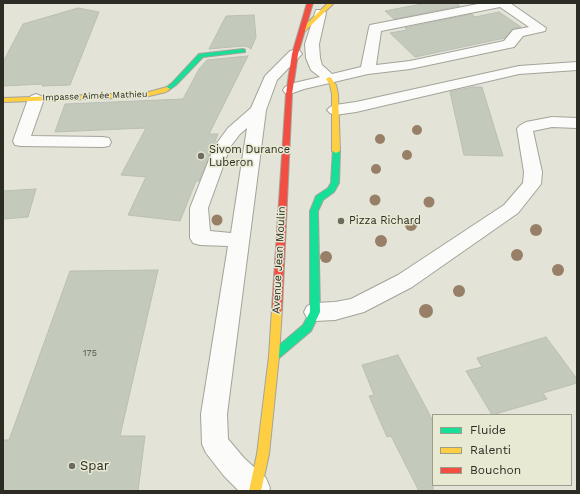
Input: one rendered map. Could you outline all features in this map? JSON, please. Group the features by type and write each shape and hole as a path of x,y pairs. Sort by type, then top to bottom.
{"main road":[{"name":"Avenue Jean Moulin","path":"256,489 262,454 274,356 283,172 290,90 295,54 310,3"},
{"name":"Avenue Jean Moulin","path":"303,30 331,3"},
{"name":"Impasse Aimée Mathieu","path":"3,100 151,94 164,91 174,84 201,54 243,51"},
{"path":"274,356 307,328 315,312 314,211 319,198 331,190 335,183 336,110 333,85 329,79"}],"lane":[{"path":"290,90 300,86 368,70 410,65 509,44 518,33 540,28 502,3 375,28 368,70"},
{"path":"320,13 312,44 313,58 316,67 326,74 329,79"},
{"path":"256,489 225,457 215,444 214,414 258,110 270,79 295,54"},
{"path":"336,110 356,107 519,70 577,66"},
{"path":"36,99 21,141 103,142"},
{"path":"240,240 200,238 199,208 222,147 234,131 258,110"},
{"path":"315,312 335,311 356,306 404,281 511,209 532,184 533,172 525,129 532,125 552,122 577,123"}],"building":[{"path":"427,3 456,3 460,6 394,19 385,11"},
{"path":"78,8 99,12 70,85 42,86 43,84 3,86 3,62 23,24"},
{"path":"499,12 521,27 512,29 505,38 415,57 390,33 407,30 405,28 472,14 475,17"},
{"path":"254,15 256,37 251,49 243,46 209,49 226,16"},
{"path":"248,56 209,134 218,134 199,181 196,181 180,221 128,215 146,177 121,175 146,128 55,132 65,104 183,99 199,69 207,60"},
{"path":"472,87 482,87 503,156 464,155 450,92"},
{"path":"36,189 28,217 3,219 3,191"},
{"path":"158,270 120,436 145,436 138,491 3,491 3,440 9,440 70,271"},
{"path":"546,337 577,379 577,383 543,393 547,399 491,414 466,371 482,367 477,358"},
{"path":"398,355 432,419 433,491 419,491 391,436 387,437 369,396 374,395 362,365"}],"traffic: fast":[{"path":"167,89 174,84 201,55 243,51"},
{"path":"274,356 307,328 315,312 314,211 319,198 331,190 335,183 336,151"}],"traffic: slow":[{"path":"303,30 331,3"},
{"path":"329,79 333,85 335,94 336,151"},
{"path":"3,100 145,95 167,89"},
{"path":"255,491 263,454 274,356 277,309"}],"traffic: jam":[{"path":"277,309 289,94 295,54 310,3"}],"place":[{"name":"Sivom Durance Luberon","path":"201,156"},
{"name":"Pizza Richard","path":"341,221"},
{"name":"Spar","path":"72,466"}]}
